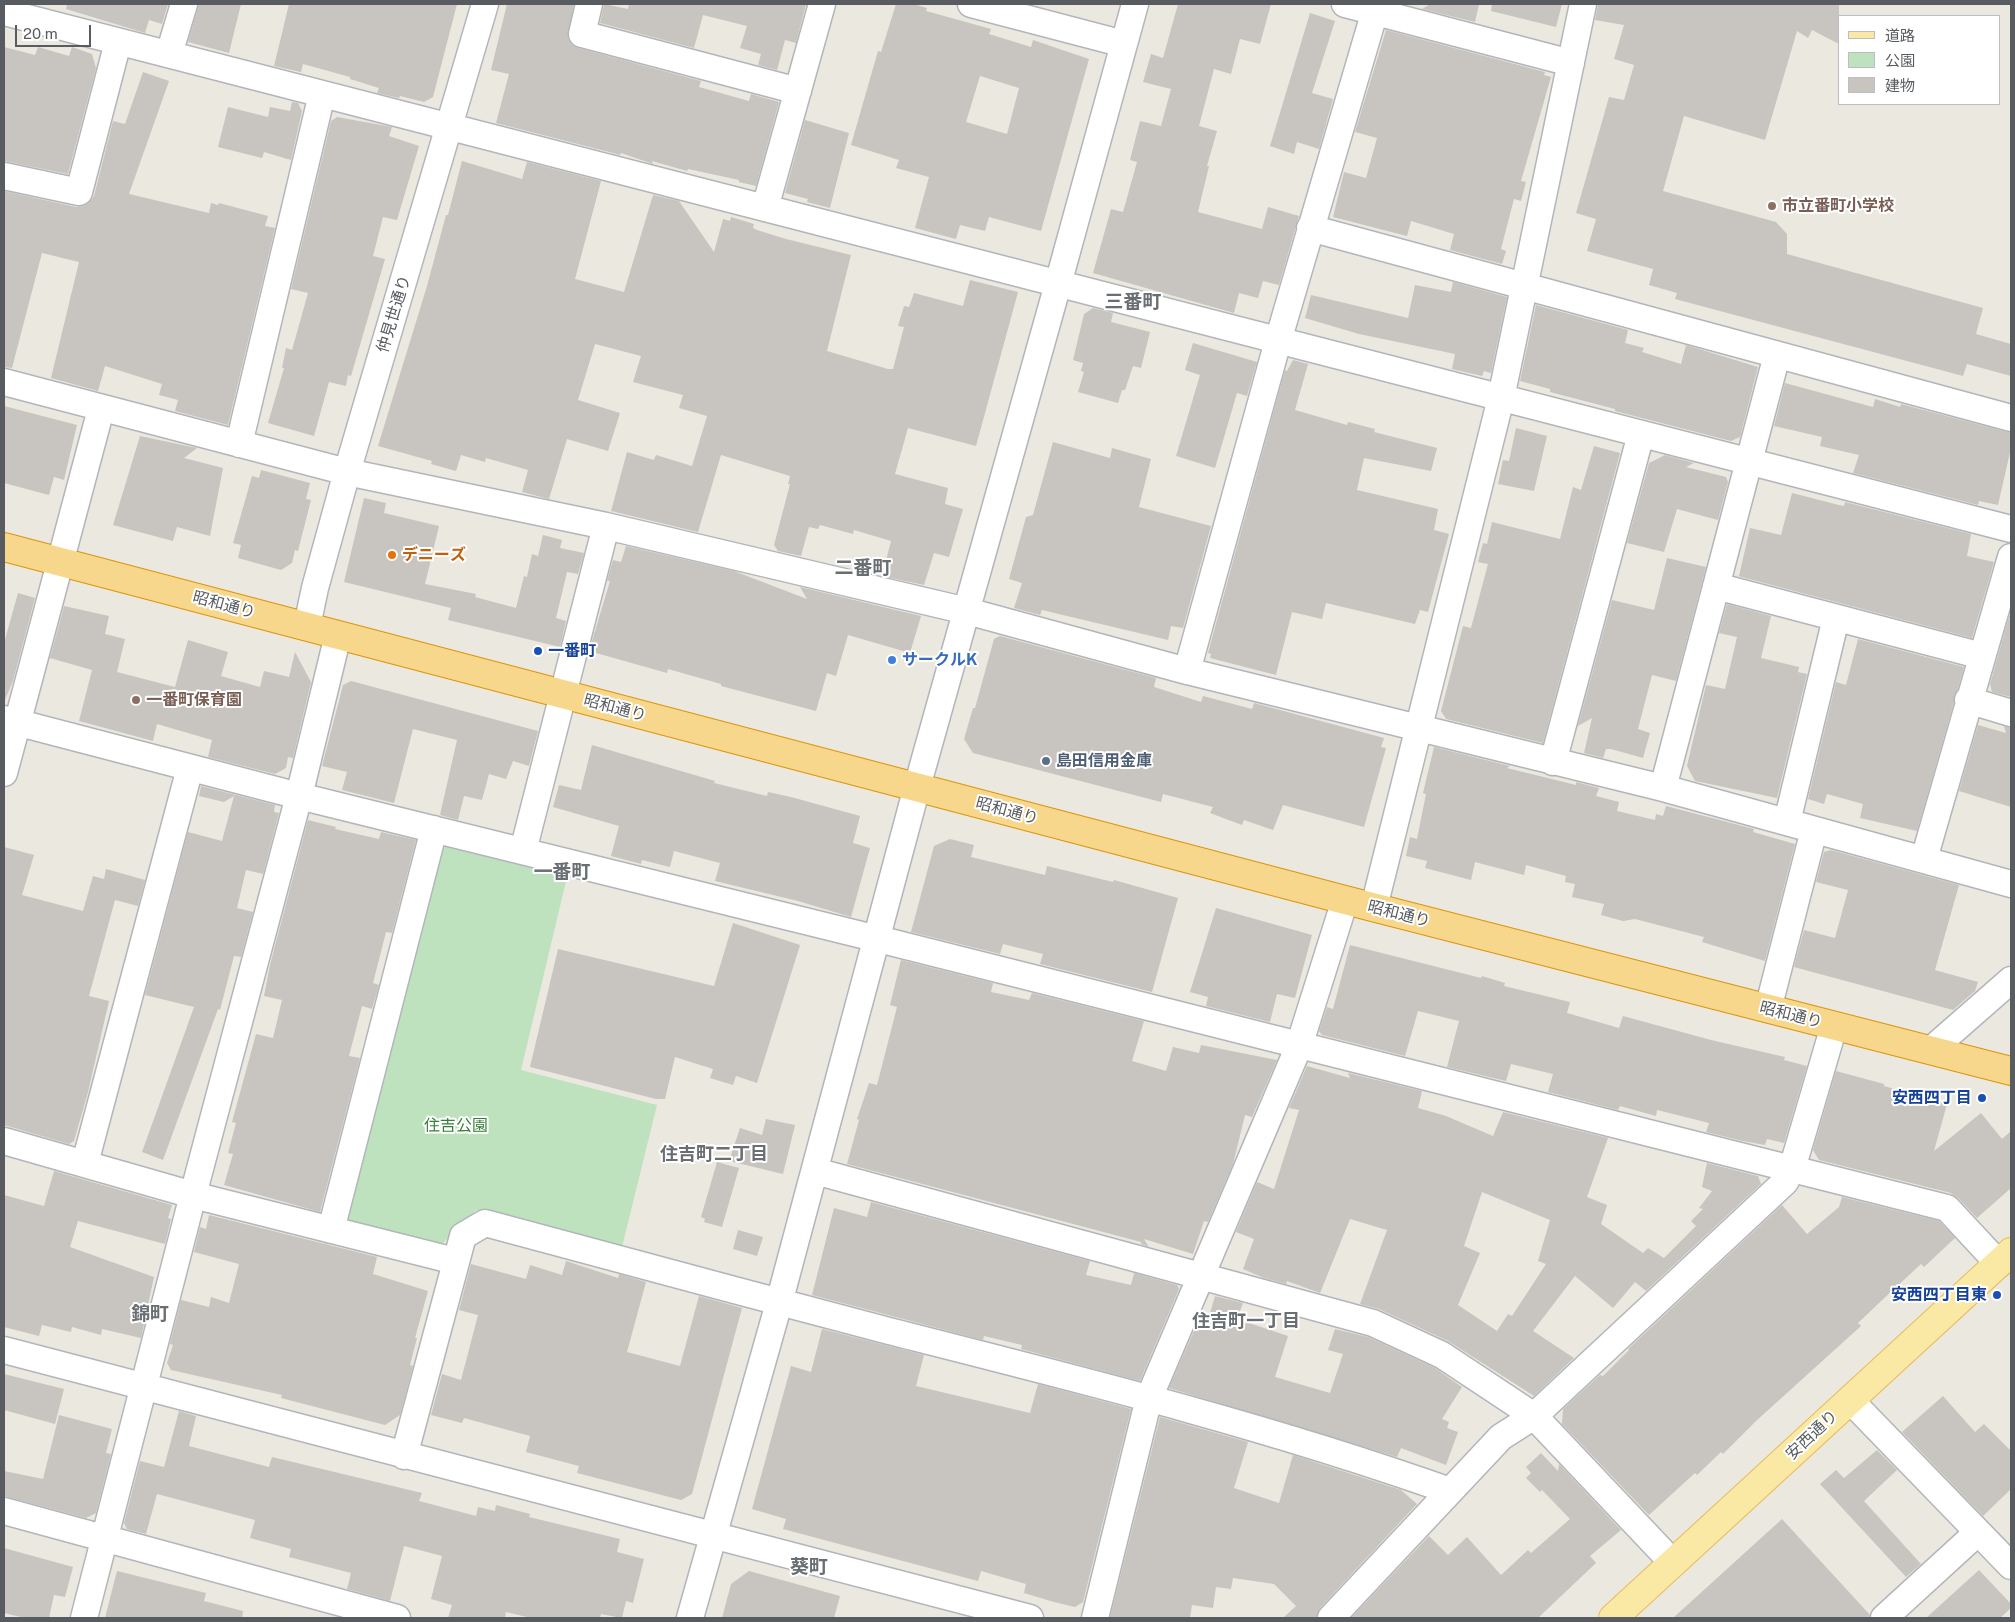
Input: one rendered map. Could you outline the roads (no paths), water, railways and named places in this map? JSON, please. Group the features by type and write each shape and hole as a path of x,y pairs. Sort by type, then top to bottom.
{"highway":[{"name":"昭和通り","path":"4,547 1344,900 2011,1071"}],"main road":[{"name":"安西通り","path":"1613,1618 2005,1258"}],"street":[{"path":"169,54 184,4"},
{"name":"仲見世通り","path":"307,626 315,588 347,472 451,126 485,4"},
{"path":"589,4 582,34 798,91"},
{"path":"766,208 822,4"},
{"path":"971,4 1124,44"},
{"path":"690,1618 779,1303 917,788 1135,4"},
{"path":"1346,4 1376,8 1571,63"},
{"path":"1374,907 1500,398 1583,4"},
{"path":"1187,671 1310,228 1376,8"},
{"path":"4,12 33,11 118,42 451,126 2011,529"},
{"path":"4,176 79,192 118,42"},
{"path":"239,444 322,94"},
{"path":"1310,228 2011,418"},
{"path":"1663,788 1777,355"},
{"path":"4,382 347,472 606,526 967,611 1187,671 1663,788 2011,884"},
{"path":"4,773 10,720 58,562 101,409"},
{"path":"1553,762 1642,434"},
{"path":"523,851 606,526"},
{"path":"1924,860 1968,700 2011,557"},
{"path":"1716,586 1982,656"},
{"path":"1786,822 1836,618"},
{"path":"84,1618 193,1195 299,796 338,635"},
{"path":"1968,700 2011,713"},
{"path":"10,720 299,796 878,939 1947,1208 2005,1258"},
{"path":"85,1163 190,768"},
{"path":"331,1230 434,829"},
{"path":"1768,1009 1814,830"},
{"path":"1095,1618 1149,1398 1299,1046 1344,900"},
{"path":"1931,1050 2011,980"},
{"path":"1331,1618 1500,1437 1534,1416 1785,1182 1792,1169 1834,1026"},
{"path":"4,1141 193,1195 455,1261"},
{"path":"815,1171 1203,1275 1373,1323 1442,1355 1534,1416 1673,1563"},
{"path":"404,1456 455,1261 464,1236 485,1223 779,1303 1149,1398 1349,1456 1450,1491"},
{"path":"4,1350 1030,1618"},
{"path":"1850,1400 2011,1566"},
{"path":"4,1511 397,1618"},
{"path":"1884,1618 1977,1533"}],"place":[{"name":"市立番町小学校","path":"1772,206"},
{"name":"デニーズ","path":"392,555"},
{"name":"一番町","path":"538,651"},
{"name":"サークルK","path":"892,660"},
{"name":"一番町保育園","path":"136,700"},
{"name":"島田信用金庫","path":"1046,761"},
{"name":"安西四丁目","path":"1982,1098"},
{"name":"安西四丁目東","path":"1997,1295"}],"district":[{"name":"三番町","path":"1133,302"},
{"name":"二番町","path":"863,568"},
{"name":"一番町","path":"562,872"},
{"name":"住吉町二丁目","path":"714,1154"},
{"name":"錦町","path":"150,1314"},
{"name":"住吉町一丁目","path":"1246,1321"},
{"name":"葵町","path":"809,1567"}],"park label":[{"name":"住吉公園","path":"456,1126"}]}
